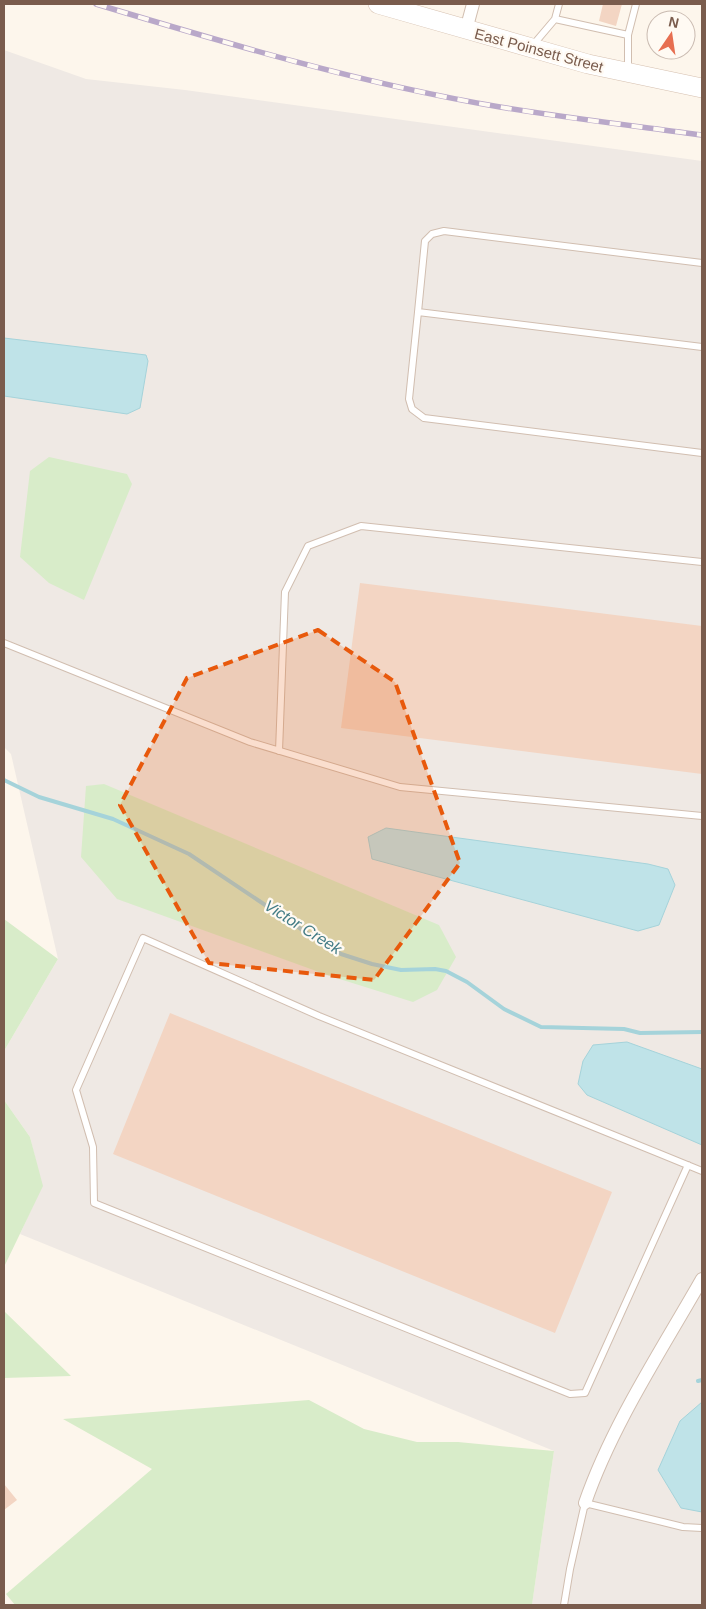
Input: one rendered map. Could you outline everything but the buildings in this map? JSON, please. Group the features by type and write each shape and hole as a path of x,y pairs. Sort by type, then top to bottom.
{"main road":[{"name":"East Poinsett Street","path":"378,4 531,48 628,73 702,88"}],"street":[{"path":"466,30 473,4"},
{"path":"585,1503 611,1438 702,1278"}],"lane":[{"path":"531,48 555,19 559,4"},
{"path":"628,73 628,35 636,4"},
{"path":"555,19 628,35"},
{"path":"702,263 444,230 432,234 425,241 409,399 412,409 424,418 702,453"},
{"path":"418,312 702,347"},
{"path":"279,751 285,592 308,546 361,526 702,562"},
{"path":"4,643 250,742 400,787 702,816"},
{"path":"688,1165 585,1393 570,1394 94,1203 93,1147 76,1090 143,938 319,1016 688,1165 702,1171"},
{"path":"564,1605 585,1503 683,1527 702,1528"}],"highlighted area":[{"path":"318,630 395,682 460,863 374,980 209,963 120,805 187,678"}],"shaded area":[{"path":"4,50 86,79 185,90 702,161 702,1605 532,1605 554,1451 20,1234 42,1186 30,1137 4,1100 4,1051 58,959 11,754 4,747"}],"green space":[{"path":"49,457 127,474 132,484 84,600 49,583 20,557 30,471"},
{"path":"104,784 439,925 456,957 437,990 413,1002 330,976 117,899 81,857 86,786"},
{"path":"4,919 58,959 4,1051"},
{"path":"4,1100 30,1137 43,1186 4,1267"},
{"path":"4,1311 71,1376 4,1378"},
{"path":"309,1400 364,1429 417,1442 458,1442 554,1451 532,1605 15,1605 6,1594 152,1469 63,1419"}],"water":[{"path":"4,338 146,355 148,361 140,408 127,414 4,396"},
{"path":"386,828 648,864 668,869 675,885 659,925 638,931 372,859 368,837"},
{"path":"627,1042 702,1069 702,1145 587,1095 578,1084 583,1061 593,1045"},
{"path":"702,1402 702,1512 681,1508 658,1470 680,1421"}],"waterway":[{"name":"Victor Creek","path":"4,780 39,797 113,819 189,854 341,954 372,964 401,970 435,969 446,971 467,982 504,1009 541,1027 624,1029 640,1033 702,1032"},
{"path":"698,1381 702,1380"}],"railway":[{"path":"96,4 296,62 398,87 525,111 702,135"}]}
